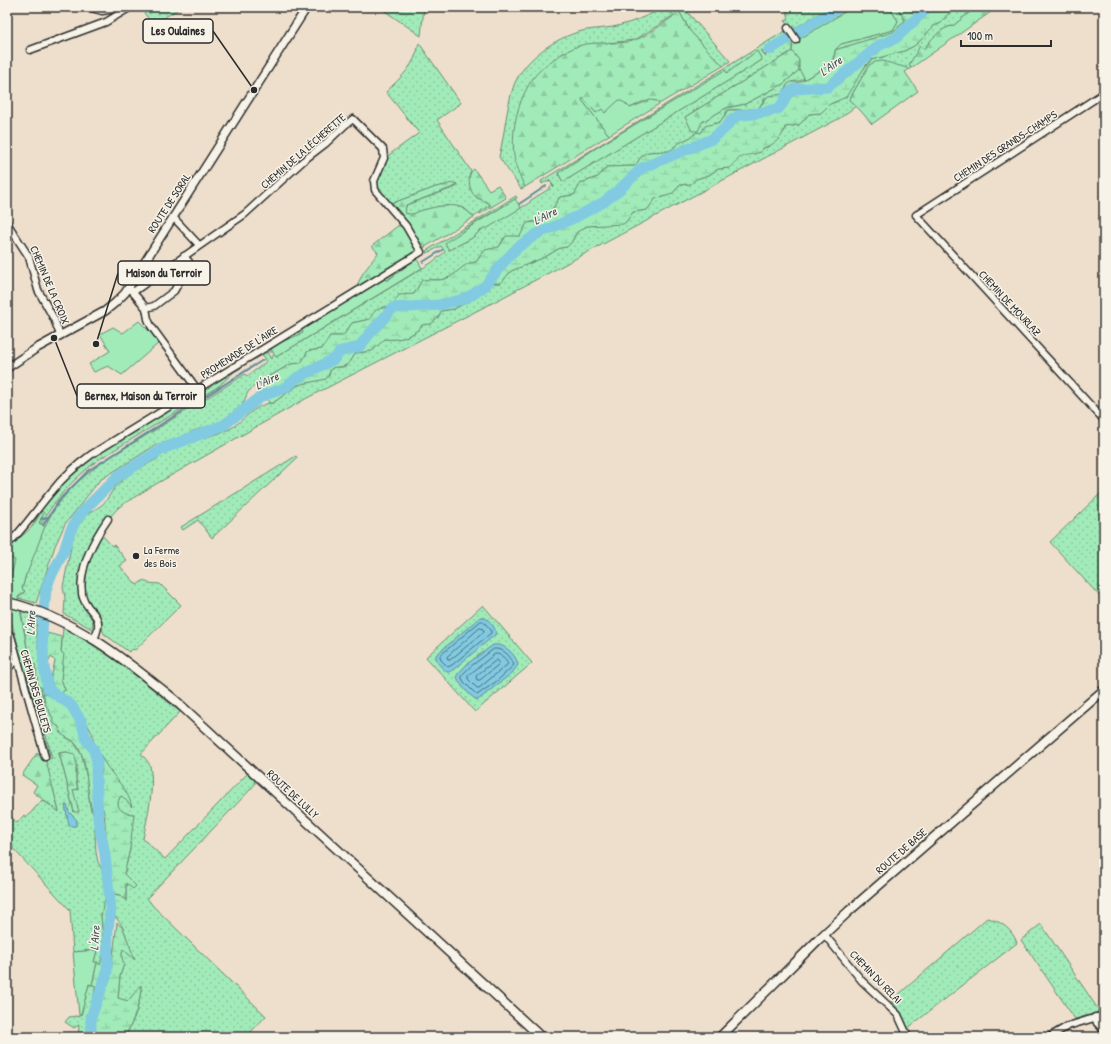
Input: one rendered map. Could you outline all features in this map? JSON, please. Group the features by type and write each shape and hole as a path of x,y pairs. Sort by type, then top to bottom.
{"main road":[{"name":"ROUTE DE LULLY","path":"7,602 45,614 81,631 129,663 175,700 540,1037"},
{"name":"ROUTE DE BASE","path":"720,1037 824,934 891,874 1104,690"}],"street":[{"path":"88,7 102,11 130,7"},
{"path":"30,50 106,22 130,7"},
{"name":"ROUTE DE SORAL","path":"7,368 37,348 110,308 131,290 173,217 307,7"},
{"path":"789,30 796,40"},
{"name":"CHEMIN DES GRANDS-CHAMPS","path":"916,215 1104,93"},
{"name":"CHEMIN DE LA LÉCHERETTE","path":"131,290 245,214 353,119 383,149 384,158 374,181 375,190 406,226 421,252"},
{"name":"CHEMIN DE MOURLAZ","path":"916,215 1104,420"},
{"path":"173,217 199,245"},
{"name":"CHEMIN DE LA CROIX","path":"7,223 29,256 38,290 54,319 60,335"},
{"name":"PROMENADE DE L'AIRE","path":"7,544 30,519 59,482 76,466 109,442 421,252"},
{"path":"146,308 154,306 174,291 188,266 189,262 184,256"},
{"path":"131,290 146,308 150,326 197,389"},
{"path":"94,639 98,627 98,620 84,599 82,581 88,553 100,530 108,519"},
{"name":"CHEMIN DES BULLETS","path":"7,631 10,634 45,757"},
{"path":"7,669 17,660"},
{"name":"CHEMIN DU RELAI","path":"824,934 862,981 898,1015 908,1037"},
{"path":"1049,1037 1068,1026 1104,1015"},
{"path":"1095,1017 1097,1023 1104,1030"}],"green space":[{"path":"140,7 181,7 153,25"},
{"path":"379,7 424,7 421,36"},
{"path":"652,7 667,7 674,15 635,40 580,46 563,53 534,77 520,104 517,169 525,187 521,189 499,157 511,94 519,75 525,66 542,50 572,34 592,29 616,26 643,18 655,12"},
{"path":"667,7 675,7 690,31 723,66 659,104 657,101 642,102 630,108 625,103 605,113 596,113 583,99 582,100 609,135 525,187 515,164 513,145 515,125 520,104 534,77 554,59 578,46 592,43 629,42 645,35 674,16"},
{"path":"675,7 683,7 730,61 723,66 690,31"},
{"path":"786,7 830,7 790,31 785,21 789,19"},
{"path":"849,7 853,7 801,39 799,36"},
{"path":"853,7 889,7 898,21 893,30 841,44 835,50 834,56 828,65 803,80 804,77 799,70 799,60 792,51 793,43"},
{"path":"889,7 898,7 905,21 893,33 835,50 841,44 893,30 898,21"},
{"path":"898,7 957,7 949,13 941,23 934,26 914,46 904,51 871,60 866,65 846,97 830,104 821,113 809,114 799,125 785,127 780,138 771,145 763,148 761,152 741,157 730,168 718,169 709,175 696,179 691,184 679,185 677,189 667,196 656,198 647,210 633,212 623,224 587,226 577,232 567,247 560,248 545,257 511,271 501,283 490,283 485,288 484,292 454,309 441,311 439,316 431,324 422,325 411,335 406,337 385,339 372,351 356,353 347,364 332,368 326,379 298,385 273,403 269,403 259,382 291,364 301,363 308,351 322,349 330,336 343,336 352,323 370,319 376,310 391,307 399,295 414,294 422,280 445,279 463,267 476,262 485,250 499,247 506,236 520,236 527,223 544,221 560,197 574,195 581,183 598,177 607,167 634,166 642,155 653,152 670,151 679,143 697,132 701,133 705,126 720,122 728,110 758,109 768,96 783,94 788,84 791,82 800,82 828,66 834,58 835,50 893,32 905,21"},
{"path":"957,7 976,7 953,26 941,31 924,49 921,47 909,65 911,68 908,70 907,68 869,65 849,100 856,106 840,118 494,302 307,398 149,488 119,507 108,519 105,518 99,526 88,548 83,564 80,598 92,620 92,629 64,614 65,598 63,587 73,537 78,526 86,515 105,502 115,487 128,475 157,459 168,450 231,428 254,410 266,404 273,403 298,385 329,376 333,368 346,366 356,353 371,351 385,339 395,339 411,335 422,325 434,321 440,311 454,309 477,297 490,283 501,283 511,271 545,257 560,248 567,247 577,232 587,226 626,222 633,212 647,210 656,198 667,196 677,189 679,185 691,184 696,179 709,175 718,169 730,168 738,158 746,154 756,153 763,148 768,147 784,132 785,127 799,125 809,114 821,113 830,104 836,102 871,60 904,51 914,46 934,26 941,23 948,13"},
{"path":"976,7 998,7 911,68 909,65 920,46 924,49 941,31 945,28 953,26"},
{"path":"785,31 785,37 766,48 763,52 761,50 766,57 765,54 770,53 788,42 789,44 792,42 792,51 685,117 691,127 726,108 745,104 783,84 799,70 804,77 801,80 789,84 785,88 783,94 765,98 758,109 728,110 720,122 701,133 697,132 679,143 670,151 648,152 641,157 634,166 607,167 598,177 581,183 574,195 560,197 546,219 529,223 526,225 520,236 504,238 497,249 490,249 482,253 476,262 463,267 453,275 443,280 423,281 414,294 398,297 391,307 382,307 370,319 352,323 343,336 330,336 322,349 308,351 301,363 291,364 259,382 248,392 242,406 220,422 193,431 180,438 156,445 100,480 65,524 55,546 36,603 18,598 25,591 22,590 26,573 41,534 51,515 72,488 92,470 115,454 245,374 247,376 267,361 263,355 249,362 248,360 418,256 419,258 386,281 303,333 279,343 271,349 273,352 267,352 271,359 274,354 276,357 431,263 445,252 441,246 428,253 426,253 426,251 516,196 517,198 473,224 449,241 449,250 472,238 485,227 486,228 529,203 531,200 549,189 552,184 554,187 549,179 550,182 545,182 542,184 541,181","holes":["757,52 762,60 563,182 558,173 596,148 725,71 727,73"]},
{"path":"419,43 461,103 437,120 471,171 469,177 477,198 487,202 490,205 474,217 464,208 443,206 423,210 411,215 405,213 406,205 456,187 457,184 436,187 390,204 378,190 376,180 386,157 419,133 386,92 407,70 414,58"},
{"path":"757,51 762,60 563,182 558,173 596,148 725,70 727,73"},
{"path":"792,51 799,60 799,70 783,84 745,104 726,108 702,122 698,131 692,131 685,117"},
{"path":"883,61 907,68 908,70 905,72 918,91 872,124 849,100 869,65 875,62"},
{"path":"583,98 596,113 602,109 605,113 619,100 630,108 650,100 657,101 659,104 609,135 582,100"},
{"path":"474,169 489,190 498,185 506,198 480,214 480,212 490,205 476,197 470,187 469,179"},
{"path":"453,183 457,184 456,186 406,205 405,213 413,214 420,211 450,205 460,207 474,217 355,290 363,273 378,253 372,246 404,221 390,204 436,187"},
{"path":"515,199 521,208 486,229 485,227 472,238 449,250 445,243"},
{"path":"417,259 422,268 276,357 271,349 279,343 303,333 302,330 309,324 385,279 387,281"},
{"path":"139,321 160,342 122,375 108,366 94,372 89,364 110,351 100,334 113,327 123,333"},
{"path":"239,365 241,368 234,372 219,386 92,465 60,496 41,524 39,523 44,513 38,516 32,527 41,509 50,496 83,463"},
{"path":"296,456 297,458 212,538 198,520 183,530 181,527"},
{"path":"1104,490 1104,601 1050,542"},
{"path":"42,511 44,513 39,523 45,526 26,574 22,589 25,591 18,597 30,665 35,664 38,687 41,687 44,709 37,710 27,676 23,673 22,669 24,667 9,613 11,585 9,584 15,560 7,556 7,549 32,527"},
{"path":"101,534 112,546 114,545 127,561 120,566 137,585 144,580 148,583 160,584 181,605 135,650 133,649 129,652 104,634 100,616 87,599 85,591 88,565"},
{"path":"7,556 16,559 9,584 11,584 10,595 7,595"},
{"path":"483,605 532,663 475,712 426,657"},
{"path":"21,611 37,616 36,630 45,704 57,725 67,738 74,742 82,756 87,779 90,807 94,816 96,852 98,862 102,870 106,895 101,915 104,949 100,966 94,962 97,950 73,952 70,910 7,842 7,812 17,823 24,815 27,817 42,800 59,811 45,760 52,758 39,710 44,709 41,687 38,688 35,664 30,665","holes":["67,752 77,766 76,779 78,789 73,790 74,812 59,753"]},
{"path":"63,628 109,656 180,712 141,754 148,761 150,766 152,784 143,839 165,859 248,773 255,780 255,784 250,790 147,898 153,906 266,1016 246,1037 125,1037 136,1013 140,999 141,986 128,1001 118,999 120,976 124,964 122,960 123,949 134,959 123,928 114,915 115,911 112,894 120,895 126,900 126,882 124,875 130,849 133,814 120,810 118,801 120,797 122,796 126,799 94,744 92,733 80,711 61,694 65,690 61,679 63,666 61,653"},
{"path":"47,633 62,637 61,652 64,654 61,679 65,690 61,694 53,687 51,678 55,661 51,657 48,663 45,661 45,635"},
{"path":"23,673 27,676 50,755 48,757 46,756"},
{"path":"43,687 45,694 55,697 65,703 80,724 85,742 94,760 94,816 89,798 83,757 74,742 61,734 59,727 52,722 53,718 45,704"},
{"path":"67,752 74,754 76,760 76,780 78,789 73,790 79,812 74,812 59,753"},
{"path":"37,753 45,757 59,812 33,792 37,785 22,775"},
{"path":"101,756 104,763 127,793 132,807 122,796 118,801 119,807 123,812 134,814 130,849 124,874 136,886 133,889 126,883 126,901 120,895 112,894 104,813 100,798 100,776 102,772"},
{"path":"106,895 107,915 104,928 105,973 91,1007 96,986 92,985 97,962 100,965 104,949 101,915"},
{"path":"987,918 997,921 1005,926 1015,938 1017,943 908,1028 901,1012 891,1001"},
{"path":"117,923 123,928 135,960 123,949 122,956 124,964 120,976 118,998 128,1001 141,985 140,998 134,1018 125,1037 95,1037 95,1017 104,991 110,980"},
{"path":"1041,924 1100,1012 1075,1019 1021,940"},
{"path":"97,950 94,962 97,962 92,985 89,984 81,1015 79,1015 73,952"},
{"path":"89,984 96,985 88,1024 88,1037 78,1037 79,1025 74,1028 65,1022 69,1017 79,1017 79,1015 81,1015"}],"water":[{"path":"480,617 483,617 491,622 496,634 450,672 447,672 441,667 436,655"},
{"path":"493,645 501,646 509,650 515,657 518,665 512,673 477,700 464,689 459,682 457,675 467,664"},
{"path":"65,805 67,805 69,812 77,820 76,826 69,826"}],"waterway":[{"path":"769,50 840,7"},
{"name":"L'Aire","path":"91,1037 91,1017 107,973 108,928 111,910 105,855 98,818 97,761 93,748 87,741 81,721 71,705 48,689 44,666 42,630 46,590 50,578 64,551 70,532 76,520 84,510 118,476 162,449 224,425 262,396 285,388 297,378 334,359 341,351 359,347 393,308 439,305 460,300 472,295 486,285 501,265 518,247 537,234 576,217 604,202 642,168 712,139 733,119 740,115 778,109 783,103 787,94 795,89 828,87 880,45 896,38 927,7"},
{"path":"519,204 546,186"},
{"path":"423,262 442,250"},
{"path":"43,525 61,498 89,470 263,360"},
{"path":"41,519 48,517"}],"place":[{"name":"Les Oulaines","path":"254,90"},
{"name":"Bernex, Maison du Terroir","path":"54,338"},
{"name":"Maison du Terroir","path":"96,344"},
{"name":"La Ferme des Bois","path":"136,556"}]}
